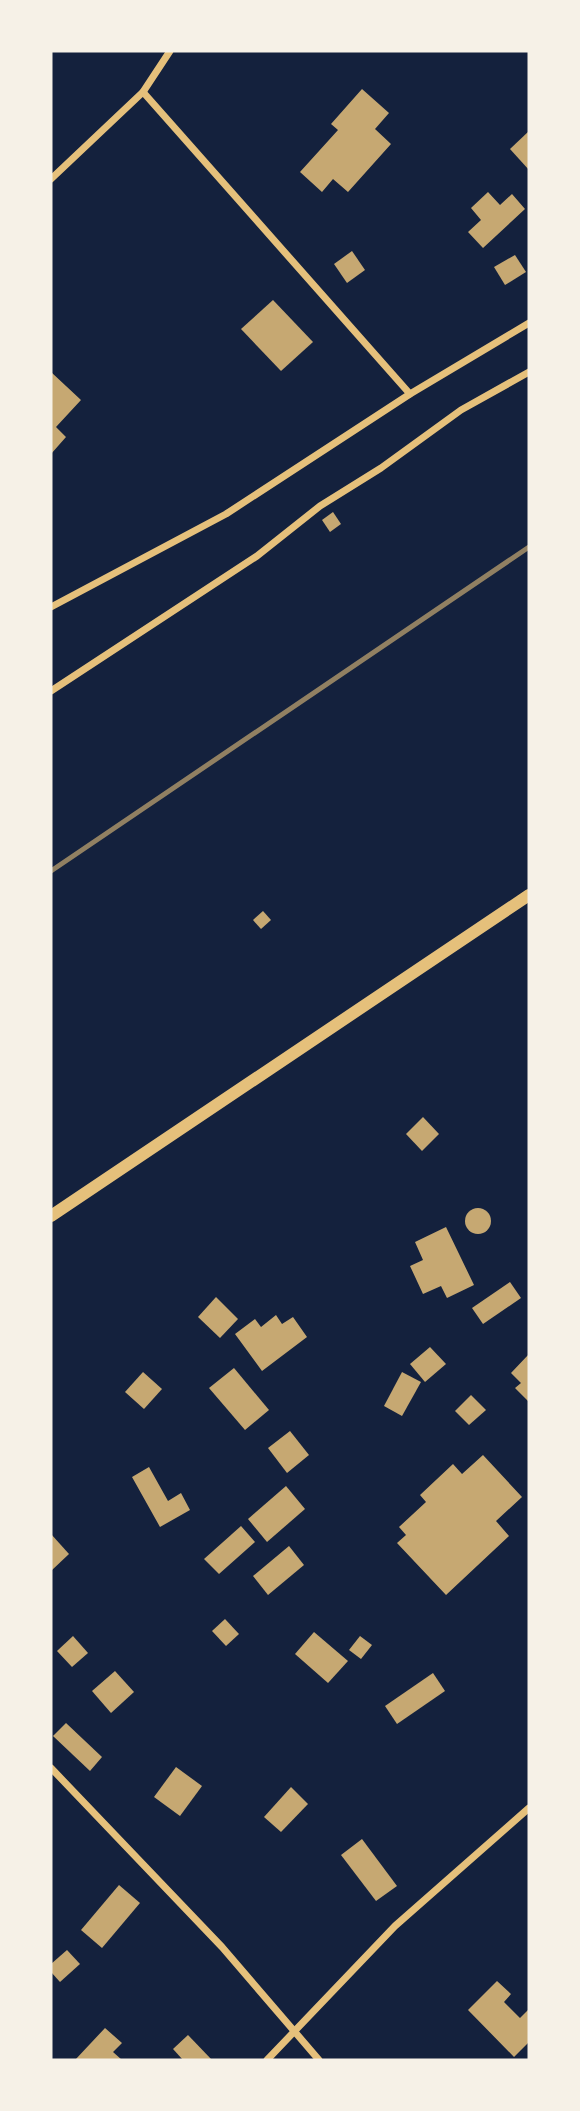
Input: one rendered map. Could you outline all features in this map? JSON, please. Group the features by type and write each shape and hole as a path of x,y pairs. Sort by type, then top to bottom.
{"street":[{"path":"51,179 143,92 170,51"},
{"path":"143,92 410,394"},
{"path":"51,607 226,514 410,394 529,323"},
{"path":"51,691 257,556 320,506 381,468 461,410 529,372"},
{"path":"51,1216 529,895"},
{"path":"51,1768 222,1947 319,2060"},
{"path":"267,2060 395,1926 529,1808"}],"building":[{"path":"362,89 389,113 375,129 391,144 348,192 333,179 322,192 300,172 338,130 331,124"},
{"path":"529,131 529,170 510,149"},
{"path":"488,192 500,205 512,194 525,209 483,248 468,232 481,220 471,208"},
{"path":"352,251 365,270 347,283 334,264"},
{"path":"515,255 526,272 505,285 494,267"},
{"path":"273,300 313,342 281,371 241,329"},
{"path":"51,372 81,400 56,427 66,437 51,454"},
{"path":"333,512 341,524 330,532 322,520"},
{"path":"263,911 271,920 261,929 253,920"},
{"path":"423,1117 439,1134 422,1151 406,1134"},
{"path":"478,1208 487,1212 491,1221 487,1230 478,1234 469,1230 465,1221 469,1212"},
{"path":"446,1227 474,1285 447,1298 441,1286 423,1294 410,1266 423,1260 415,1242"},
{"path":"510,1282 521,1298 483,1324 472,1308"},
{"path":"216,1297 238,1319 220,1338 198,1317"},
{"path":"276,1315 282,1324 293,1317 307,1337 262,1371 235,1334 255,1319 261,1327"},
{"path":"430,1347 446,1364 425,1382 410,1364"},
{"path":"529,1354 529,1402 515,1388 521,1383 511,1373"},
{"path":"234,1368 269,1410 245,1430 209,1388"},
{"path":"143,1372 162,1389 144,1409 125,1392"},
{"path":"402,1372 421,1382 402,1416 384,1406"},
{"path":"471,1395 486,1410 469,1425 455,1411"},
{"path":"290,1431 309,1455 287,1473 268,1448"},
{"path":"483,1455 522,1497 496,1521 509,1536 446,1595 397,1543 406,1535 399,1527 426,1502 420,1495 453,1464 462,1474"},
{"path":"149,1467 168,1501 181,1493 190,1510 160,1527 132,1477"},
{"path":"286,1486 305,1509 267,1542 248,1519"},
{"path":"241,1526 255,1542 219,1574 204,1559"},
{"path":"51,1534 69,1554 51,1571"},
{"path":"289,1546 304,1565 268,1595 253,1576"},
{"path":"225,1619 239,1634 226,1646 212,1631"},
{"path":"314,1632 348,1661 328,1683 295,1654"},
{"path":"73,1636 88,1653 72,1667 57,1651"},
{"path":"360,1636 372,1645 361,1659 349,1650"},
{"path":"115,1671 134,1692 111,1713 92,1691"},
{"path":"433,1673 445,1691 397,1724 385,1706"},
{"path":"66,1723 102,1757 90,1771 53,1736"},
{"path":"176,1767 202,1786 180,1816 154,1797"},
{"path":"291,1787 308,1804 281,1832 264,1817"},
{"path":"362,1839 397,1886 376,1901 341,1855"},
{"path":"119,1885 140,1903 102,1948 81,1930"},
{"path":"67,1950 80,1964 60,1982 51,1972 51,1964"},
{"path":"497,1981 511,1994 504,2002 520,2018 528,2010 529,2012 529,2042 514,2057 468,2010"},
{"path":"105,2028 122,2043 113,2052 122,2060 75,2060"},
{"path":"188,2035 212,2060 183,2060 173,2049"}],"railway":[{"path":"51,871 529,547"}]}
